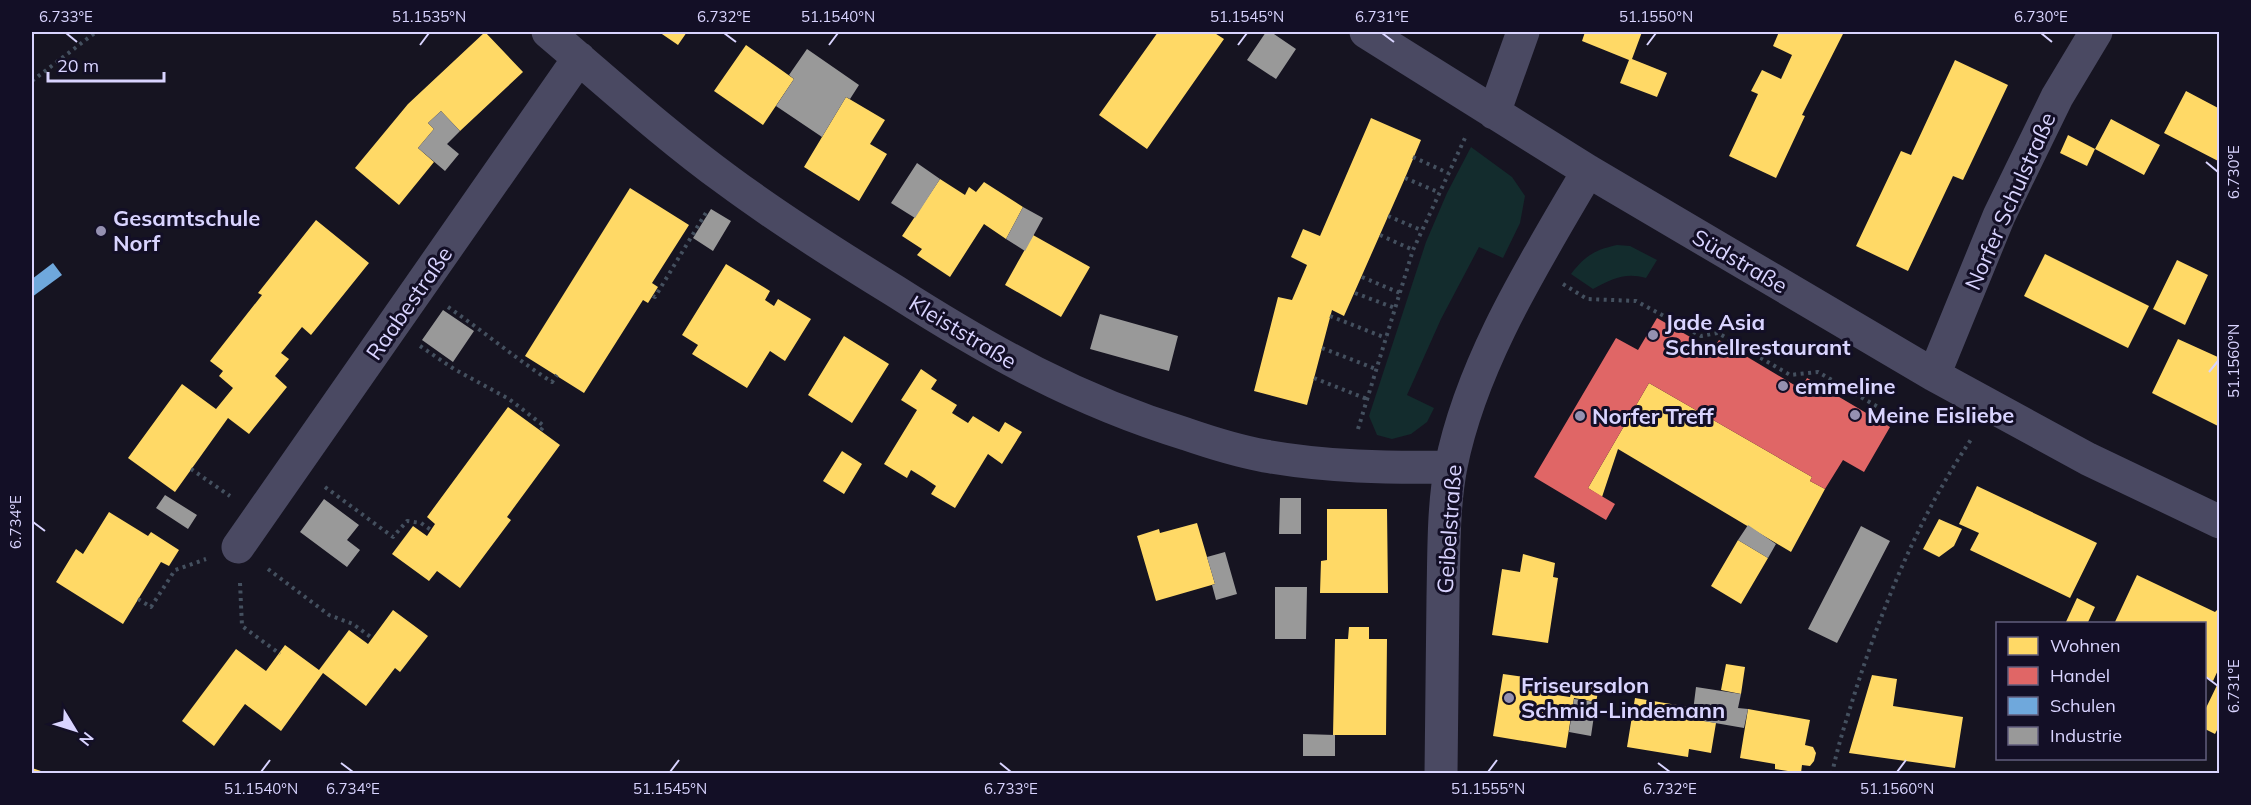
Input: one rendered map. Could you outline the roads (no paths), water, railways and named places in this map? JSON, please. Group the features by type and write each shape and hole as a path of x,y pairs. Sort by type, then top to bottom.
{"street":[{"name":"Kleiststraße","path":"548,32 726,180 958,332 1010,362 1069,391 1160,426 1216,444 1265,456 1395,468 1451,466"},
{"name":"Südstraße","path":"1366,32 1588,171 1934,375 2088,459 2220,522"},
{"path":"1487,109 1523,32"},
{"name":"Norfer Schulstraße","path":"1934,375 2000,216 2057,97 2096,32"},
{"name":"Raabestraße","path":"238,547 579,58"},
{"name":"Geibelstraße","path":"1447,773 1444,541 1451,466 1465,414 1493,345 1534,266 1588,171"}],"place":[{"name":"Gesamtschule Norf","path":"101,231"},
{"name":"Jade Asia Schnellrestaurant","path":"1653,335"},
{"name":"emmeline","path":"1783,386"},
{"name":"Meine Eisliebe","path":"1855,415"},
{"name":"Norfer Treff","path":"1580,416"},
{"name":"Friseursalon Schmid-Lindemann","path":"1509,698"}]}
